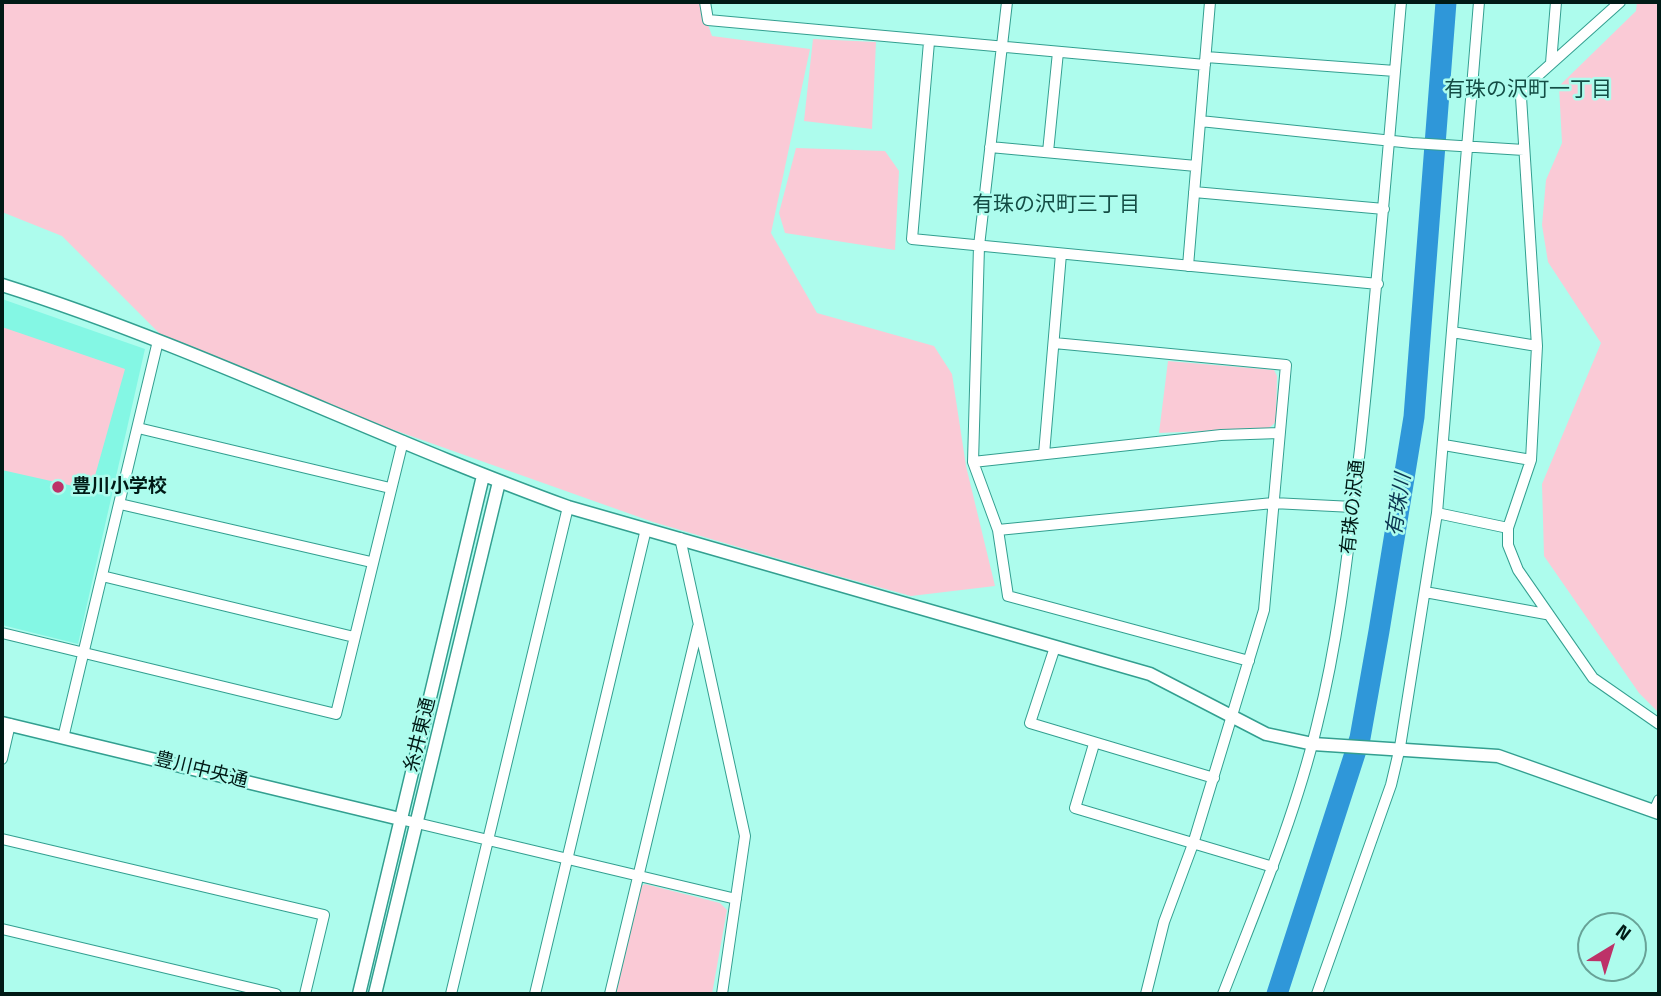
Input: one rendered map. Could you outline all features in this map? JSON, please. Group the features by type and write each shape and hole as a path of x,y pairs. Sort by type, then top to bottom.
{"street":[{"path":"705,2 708,20 1058,52 1395,71"},
{"path":"1007,2 979,246 973,462 998,530 1008,596 1249,661"},
{"path":"1188,266 1210,2"},
{"name":"有珠の沢通","path":"1223,994 1273,867 1313,744 1341,608 1378,284 1401,2"},
{"path":"1317,994 1391,785 1400,747 1437,513 1479,2"},
{"path":"1551,62 1556,2"},
{"path":"1619,2 1524,88 1521,97 1536,346 1531,460 1508,528 1508,545 1518,570 1546,614 1593,678 1659,724"},
{"path":"929,42 912,239 1378,284"},
{"path":"1048,152 1058,52"},
{"path":"1200,121 1412,143 1524,150"},
{"path":"990,147 1196,166"},
{"path":"1194,192 1384,209"},
{"path":"1044,454 1061,254"},
{"path":"2,285 88,312 483,476 568,508 1150,674 1184,689 1232,718 1266,734 1313,744 1400,747 1498,756 1658,808"},
{"path":"1452,332 1536,346"},
{"path":"64,738 158,341"},
{"path":"1054,343 1286,365 1264,610 1193,844 1164,922 1146,994"},
{"path":"138,428 390,488"},
{"path":"973,462 1221,435 1279,433"},
{"path":"2,634 336,714 402,441"},
{"path":"1444,445 1531,460"},
{"name":"糸井東通","path":"359,994 483,476"},
{"name":"糸井東通","path":"375,994 499,482"},
{"path":"998,530 1273,503 1353,507"},
{"path":"120,504 371,562"},
{"path":"451,994 568,508"},
{"path":"1437,513 1508,528"},
{"path":"535,994 646,529"},
{"path":"680,538 745,835 722,994"},
{"path":"102,576 354,637"},
{"path":"1425,592 1546,614"},
{"path":"610,994 698,625"},
{"path":"1055,647 1030,723 1214,778"},
{"path":"2,759 6,724"},
{"name":"豊川中央通","path":"6,724 400,819"},
{"path":"1094,744 1076,808 1273,867"},
{"path":"400,819 736,898"},
{"path":"2,839 324,915 305,994"},
{"path":"2,929 276,994"}],"shaded area":[{"path":"2,2 700,2 712,36 810,49 771,233 817,313 934,346 952,374 966,466 995,586 911,596 827,573 653,522 180,354 62,236 2,212"},
{"path":"1637,2 1659,2 1659,713 1639,693 1544,556 1542,484 1601,343 1548,262 1542,225 1546,180 1562,143 1559,86 1636,11"},
{"path":"813,39 876,42 872,129 804,121"},
{"path":"796,148 885,151 899,171 895,250 785,233 779,213"},
{"name":"豊川小学校","path":"2,299 145,349 78,644 2,625"},
{"path":"2,327 125,369 91,490 2,470"},
{"path":"1168,361 1274,370 1277,376 1276,422 1269,428 1159,433"},
{"path":"645,884 720,903 727,910 712,994 616,994 640,887"}],"waterway":[{"name":"有珠川","path":"1277,994 1360,738 1379,631 1414,417 1446,2"}],"place":[{"name":"豊川小学校","path":"58,487"}],"district":[{"name":"有珠の沢町一丁目","path":"1528,91"},
{"name":"有珠の沢町三丁目","path":"1056,206"}]}
